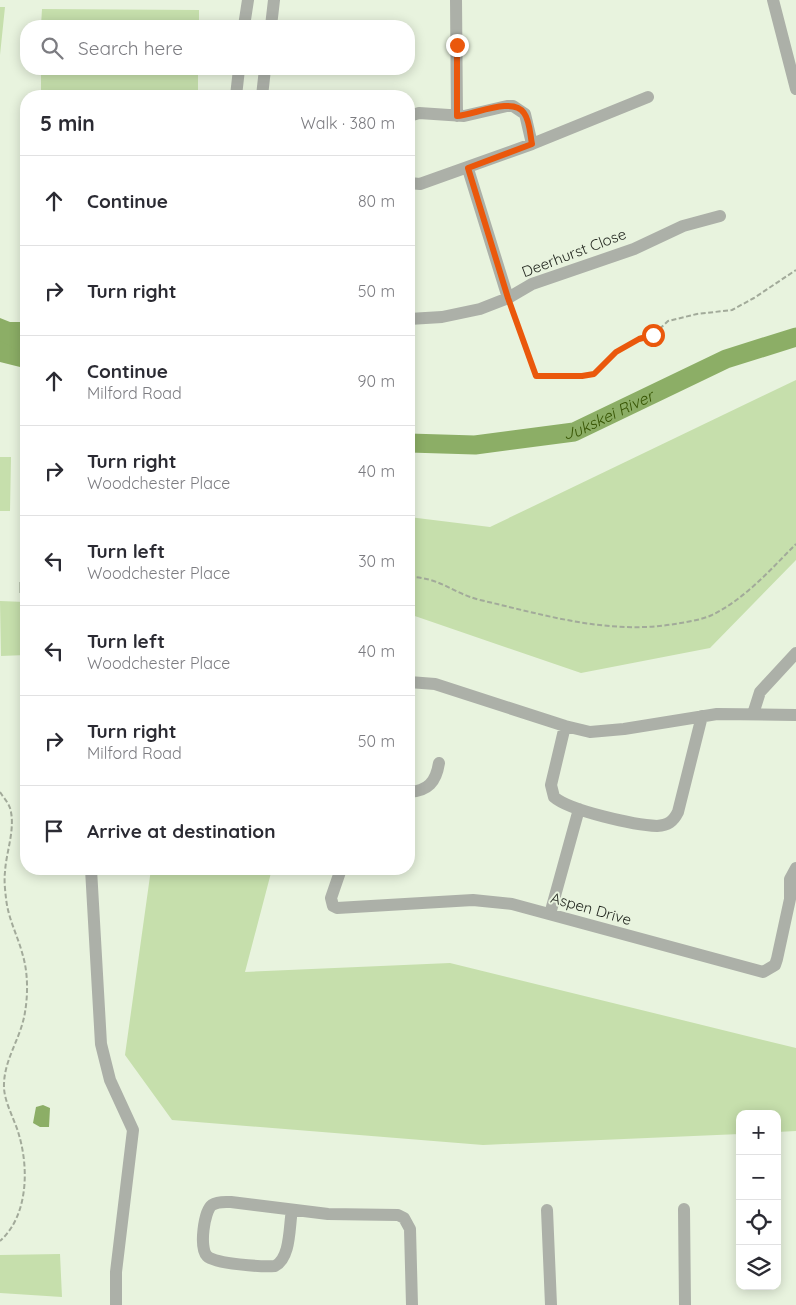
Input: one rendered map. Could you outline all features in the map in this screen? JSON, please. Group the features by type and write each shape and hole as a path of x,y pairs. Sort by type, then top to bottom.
{"street":[{"path":"245,20 248,0"},
{"path":"272,20 274,0"},
{"path":"456,0 457,116"},
{"path":"773,0 796,89"},
{"path":"237,90 238,75"},
{"path":"263,90 265,75"},
{"path":"415,184 420,184 468,168 648,97"},
{"path":"415,114 457,116 473,114 500,106 513,106 525,114 532,144"},
{"path":"468,168 508,298"},
{"name":"Deerhurst Close","path":"415,319 429,319 470,312 508,298 532,284 634,249 683,226 720,216"},
{"path":"753,714 760,692 796,653"},
{"path":"415,682 435,684 565,726 601,732 733,713 796,715"},
{"path":"565,726 551,792 559,802 579,809 649,825 667,825 674,820 683,795 702,716"},
{"path":"415,791 420,791 434,781 439,763"},
{"path":"550,914 579,809"},
{"name":"Aspen Drive","path":"339,875 331,898 333,906 337,908 473,900 512,904 763,972 775,965 790,899 790,879 796,868"},
{"path":"91,875 101,1044 110,1080 133,1130 116,1272 116,1305"},
{"path":"292,1210 286,1253 281,1263 275,1266 221,1262 207,1256 204,1252 208,1209 217,1202 348,1215 391,1214 404,1218 408,1223 412,1240 412,1305"},
{"path":"684,1209 684,1305"},
{"path":"547,1210 551,1305"}],"path":[{"path":"508,298 536,376 582,376 594,374 616,352 639,339 653,335 668,321 697,314 732,310 796,270"},
{"path":"415,577 428,578 472,597 527,612 600,627 624,629 666,626 694,621 722,609 762,578 796,544"},
{"path":"0,792 10,807 12,824 4,873 8,913 24,957 26,979 25,1013 5,1072 4,1090 19,1134 26,1164 24,1186 20,1208 10,1232 0,1241"}],"shaded area":[{"path":"0,7 5,7 0,55"},
{"path":"42,9 199,10 199,20 41,20"},
{"path":"41,75 198,75 198,90 41,90"},
{"path":"0,318 10,322 20,322 20,367 0,362"},
{"path":"796,380 796,560 710,648 581,673 415,616 415,518 490,527"},
{"path":"0,457 11,457 10,511 0,511"},
{"path":"0,601 20,602 20,655 1,656"},
{"path":"150,875 270,875 245,972 450,963 796,1048 796,1131 781,1132 781,1110 736,1110 736,1134 483,1145 172,1120 125,1055"},
{"path":"43,1105 50,1108 49,1127 40,1127 33,1123 36,1107"},
{"path":"60,1254 62,1297 0,1293 0,1255"}],"waterway":[{"name":"Jukskei River","path":"0,330 20,341"},
{"name":"Jukskei River","path":"415,443 475,445 574,432 726,359 796,337"}],"route":[{"path":"457,45 457,116 473,114 500,106 513,106 525,114 527,121 532,144 468,168 508,298 536,376 582,376 594,374 616,352 639,339 653,335"}]}
